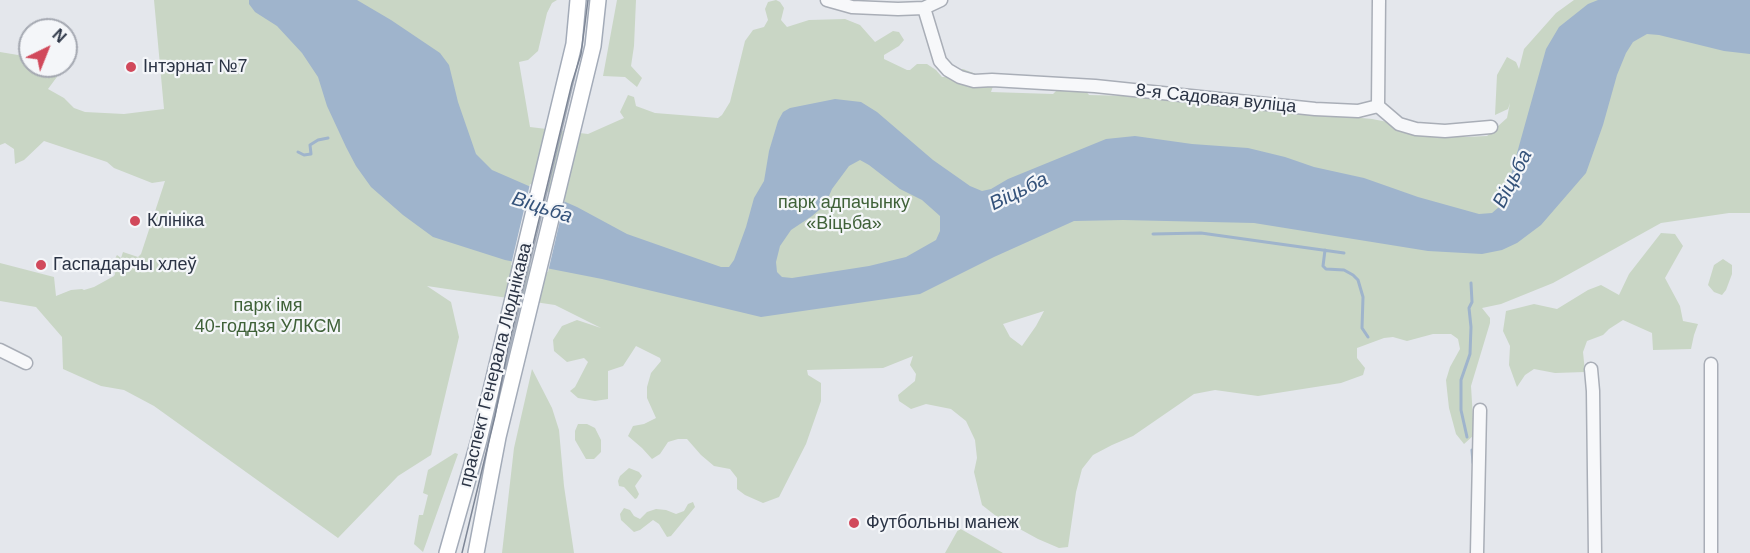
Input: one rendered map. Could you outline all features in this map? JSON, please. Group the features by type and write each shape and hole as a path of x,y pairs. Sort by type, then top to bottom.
{"main road":[{"name":"праспект Генерала Люднікава","path":"447,553 479,440 574,44 578,0"},
{"name":"праспект Генерала Люднікава","path":"476,553 497,444 593,46 598,0"}],"street":[{"path":"827,0 852,7 898,9 924,8 941,0"},
{"path":"1379,0 1378,106 1399,124 1416,129 1445,131 1491,127"},
{"name":"8-я Садовая вуліца","path":"924,8 940,61 960,78 974,81 1095,86 1315,109 1358,111 1378,106"},
{"path":"0,350 26,363"},
{"path":"1711,364 1711,553"},
{"path":"1591,369 1595,553"},
{"path":"1477,553 1480,410"},
{"path":"479,440 497,444"}],"green space":[{"name":"парк адпачынку «Віцьба»","path":"154,0 557,0 552,3 547,13 538,51 528,60 519,62 530,127 588,134 624,118 620,112 628,95 634,97 636,106 655,113 718,118 730,102 745,41 753,30 764,27 768,20 765,9 768,2 776,0 784,8 781,20 787,27 809,20 845,19 860,25 875,42 893,31 899,32 904,40 884,55 884,59 907,70 917,64 927,64 942,77 949,77 955,70 963,69 989,79 993,86 991,92 1053,94 1056,91 1083,87 1089,95 1130,96 1372,119 1466,137 1487,136 1507,118 1510,103 1508,109 1495,115 1497,75 1507,57 1516,62 1519,69 1524,49 1556,13 1574,0 1750,0 1750,213 1729,213 1661,223 1553,283 1501,304 1482,308 1490,318 1490,323 1471,386 1474,435 1464,444 1456,434 1449,408 1446,380 1460,349 1458,339 1451,334 1433,334 1407,341 1393,337 1384,338 1357,348 1357,358 1365,368 1363,375 1341,383 1258,396 1215,390 1194,394 1133,436 1093,455 1082,469 1076,492 1068,547 1059,548 996,516 982,505 974,472 977,458 975,440 966,421 951,409 926,404 911,409 899,401 898,395 915,381 916,374 910,365 913,356 883,368 807,370 808,375 821,383 821,401 806,444 779,497 763,503 737,489 737,478 730,469 714,466 687,439 668,442 660,454 652,459 628,436 633,426 656,418 647,398 647,387 651,373 661,361 660,358 636,346 623,366 608,371 608,399 595,401 578,398 570,391 575,387 588,362 584,358 567,362 554,351 553,340 562,326 577,320 601,328 555,305 427,286 451,302 459,337 431,455 398,476 338,538 154,406 124,390 101,386 63,369 62,337 36,307 0,301 0,263 54,277 56,296 71,290 94,287 114,276 112,264 117,255 121,258 123,252 138,257 141,254 165,181 152,183 114,168 107,162 44,141 24,160 15,164 14,149 5,143 0,145 0,52 18,55 18,78 56,78 48,89 64,98 74,108 85,112 124,114 164,109","holes":["1044,311 1022,346 1010,337 1003,324"]},
{"path":"617,0 636,0 631,66 642,78 637,87 625,77 603,76"},
{"path":"1661,233 1675,234 1683,246 1665,278 1680,306 1683,321 1698,324 1691,349 1653,350 1652,333 1623,320 1603,335 1587,341 1583,352 1585,372 1555,373 1534,369 1525,375 1517,387 1509,365 1510,346 1503,331 1506,311 1534,304 1557,309 1588,290 1601,285 1619,295 1629,274"},
{"path":"1723,259 1732,265 1732,274 1722,295 1714,292 1708,285 1714,265"},
{"path":"532,369 552,408 559,430 564,486 574,553 502,553 514,448"},
{"path":"578,424 587,424 595,428 601,440 601,452 594,459 586,459 575,440"},
{"path":"455,453 458,454 423,552 414,544 419,515 423,515 428,495 423,493 428,470"},
{"path":"629,468 639,472 642,476 635,486 639,494 635,499 624,487 619,486 618,481"},
{"path":"693,502 695,507 671,536 667,537 659,524 653,520 634,532 621,520 620,514 624,508 640,519 647,512 656,509 676,514 684,511 688,504"},
{"path":"959,528 1003,553 945,553"}],"water":[{"name":"Віцьба","path":"249,0 357,0 440,53 449,65 458,102 476,154 492,170 577,207 627,234 721,267 729,267 734,260 754,198 764,181 769,151 778,121 783,112 790,108 835,99 861,102 877,112 933,160 970,186 982,191 1106,139 1135,136 1192,144 1248,148 1314,167 1364,178 1418,197 1479,214 1492,213 1499,207 1507,189 1546,49 1559,27 1588,4 1598,0 1750,0 1750,54 1724,51 1659,35 1647,34 1633,42 1617,75 1586,173 1541,225 1517,243 1502,250 1482,254 1428,251 1254,223 1074,221 920,294 761,317 602,279 505,260 433,237 371,187 346,147 327,106 318,77 302,53 277,26 255,12","holes":["860,160 900,189 922,200 940,216 940,231 936,240 906,257 869,266 792,278 782,277 777,272 776,262 780,246 791,230 825,205 832,189 849,166"]}],"pier":[{"path":"530,184 565,199 548,272 511,265"}],"waterway":[{"path":"298,152 304,155 311,154 310,145 328,138"},
{"path":"1153,234 1201,233 1344,253"},
{"path":"1325,250 1323,266 1326,269 1344,270 1358,280 1363,297 1362,328 1368,337"},
{"path":"1467,437 1461,410 1461,380 1470,354 1471,283"},
{"path":"1472,450 1473,463"}],"tram line":[{"path":"462,553 495,416 508,348 581,54 588,0"}],"place":[{"name":"Інтэрнат №7","path":"131,67"},
{"name":"Клініка","path":"135,221"},
{"name":"Гаспадарчы хлеў","path":"41,265"},
{"name":"Футбольны манеж","path":"854,523"}],"park label":[{"name":"парк імя 40-годдзя УЛКСМ","path":"268,316"}]}
